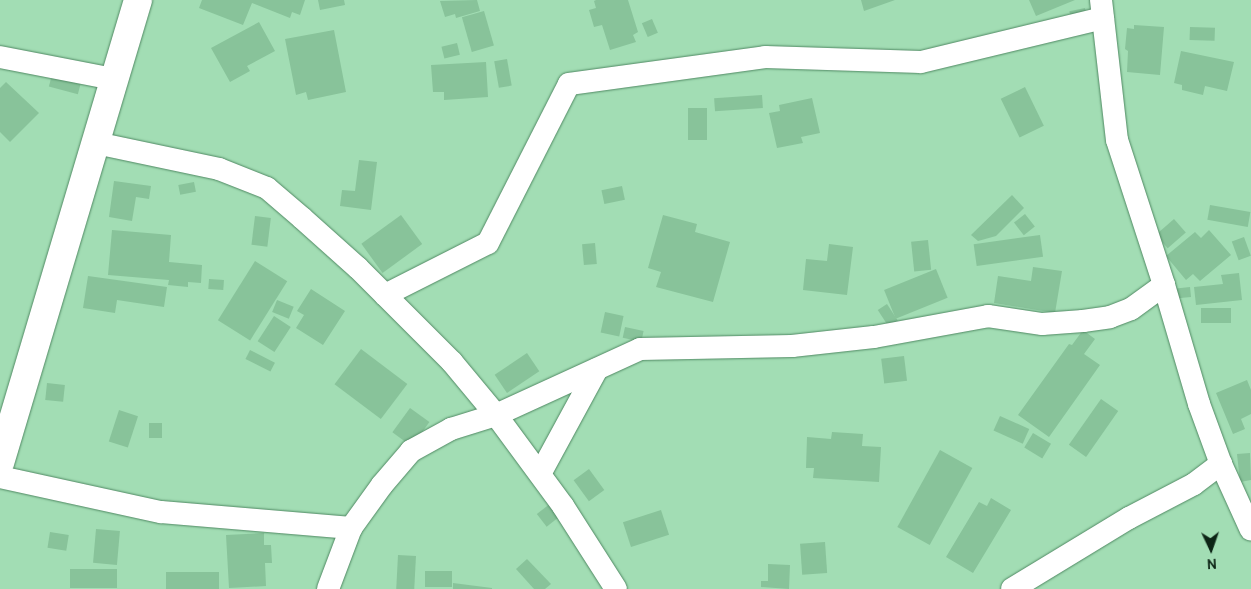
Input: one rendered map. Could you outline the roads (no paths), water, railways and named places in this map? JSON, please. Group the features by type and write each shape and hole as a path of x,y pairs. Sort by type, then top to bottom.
{"main road":[{"path":"0,463 5,428 96,143 113,79 138,0"}],"street":[{"path":"385,295 488,243 569,84 765,57 921,62 1102,9 1117,140 1164,285 1199,404 1221,464 1251,530"},
{"path":"0,57 113,79"},
{"path":"96,143 219,169 267,188 358,268 452,362 496,415 540,474 616,589"},
{"path":"328,589 351,528 382,485 411,451 451,430 496,415 640,349 792,346 874,337 988,316 1042,324 1110,317 1130,308 1164,285"},
{"path":"540,474 598,369"},
{"path":"1012,589 1130,518 1194,484 1221,464"},
{"path":"0,477 161,512 351,528"}]}
